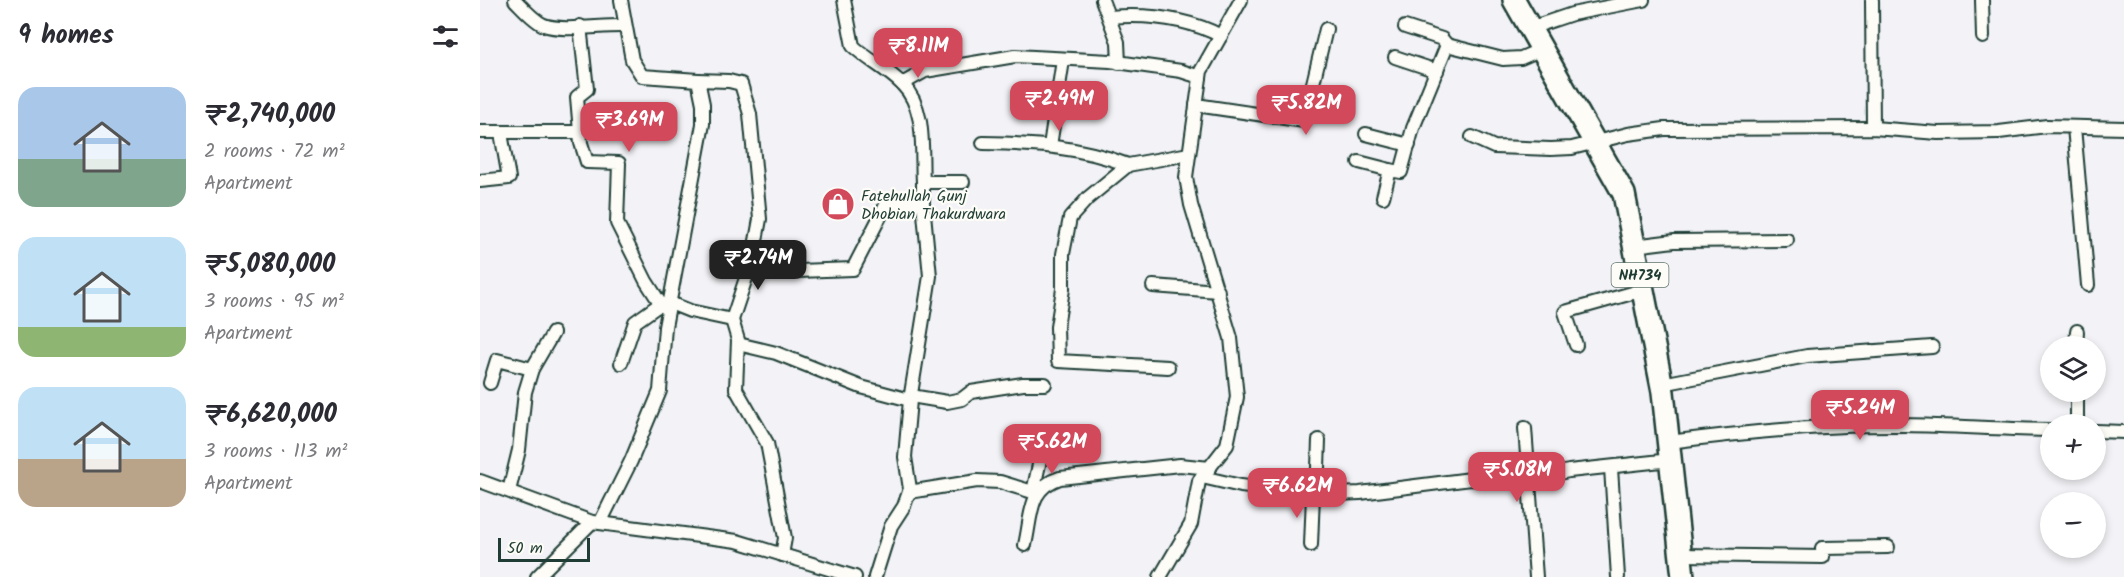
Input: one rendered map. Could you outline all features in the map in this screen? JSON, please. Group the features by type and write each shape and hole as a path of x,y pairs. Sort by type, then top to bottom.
{"highway":[{"name":"NH734","path":"1514,0 1624,194 1662,384 1683,577"}],"street":[{"path":"515,0 542,25 566,29 580,26 624,26"},
{"path":"621,0 632,60 642,76 729,81 741,84 746,98 759,191 760,219 750,265 732,321 738,344 736,389 767,443 784,538 782,555"},
{"path":"844,0 853,46 902,84 914,98 920,112 922,203 930,276 911,398 905,456 909,492 904,506 891,526 875,577"},
{"path":"1102,0 1118,42 1119,63"},
{"path":"1160,577 1191,524 1206,472 1227,446 1237,397 1231,338 1191,205 1186,177 1200,77 1241,0"},
{"path":"1530,28 1564,16 1644,0"},
{"path":"1872,0 1873,128"},
{"path":"1982,0 1983,38"},
{"path":"1109,17 1143,16 1184,22 1221,36"},
{"path":"580,26 587,89 577,97 580,132 587,162 619,164 617,223 646,281 666,304 732,321"},
{"path":"1405,27 1442,39 1447,45 1503,59 1521,58 1542,49"},
{"path":"1196,105 1304,121 1326,29"},
{"path":"1359,162 1401,172 1409,144 1447,45"},
{"path":"902,84 925,71 1015,56 1119,63 1181,71 1200,77"},
{"path":"1395,57 1437,72"},
{"path":"1050,146 1063,60"},
{"path":"537,577 596,522 631,461 660,391 666,304 703,124 703,104 698,80"},
{"path":"2074,127 2088,285"},
{"path":"1472,137 1494,147 1572,148 1664,129 1873,128 1938,133 2074,127 2124,128"},
{"path":"480,132 580,132"},
{"path":"480,181 509,178 501,133"},
{"path":"1366,134 1409,144"},
{"path":"983,143 1050,146 1096,153 1128,165"},
{"path":"1168,368 1058,361 1057,327 1063,289 1063,254 1070,218 1088,198 1128,165 1190,154"},
{"path":"1383,197 1390,170"},
{"path":"923,182 963,182"},
{"path":"750,265 798,271 854,269 886,205 922,203"},
{"path":"1634,246 1674,241 1787,240"},
{"path":"1153,286 1218,291"},
{"path":"1576,345 1565,312 1643,290"},
{"path":"621,363 635,322 666,304"},
{"path":"2077,331 2077,336"},
{"path":"509,491 519,450 525,392 532,369 553,333"},
{"path":"738,344 776,354 861,387 911,398 947,402 979,391 1023,384 1045,384"},
{"path":"1662,384 1807,356 1932,347"},
{"path":"490,383 497,360 532,369"},
{"path":"1035,492 1044,483 1060,478 1180,465 1315,495 1360,493 1471,479 1530,478 1611,468 1670,451 1778,429 1904,425 2040,430"},
{"path":"1525,428 1536,577"},
{"path":"2106,431 2124,432"},
{"path":"1311,545 1318,440"},
{"path":"1025,545 1040,460 1048,450"},
{"path":"1611,468 1618,577"},
{"path":"480,481 596,522 737,541 855,577"},
{"path":"909,492 988,482 1000,482 1035,492"},
{"path":"1681,555 1823,557 1822,548 1888,547"}],"place":[{"name":"Fatehullah Gunj Dhobian Thakurdwara","path":"838,204"}]}
